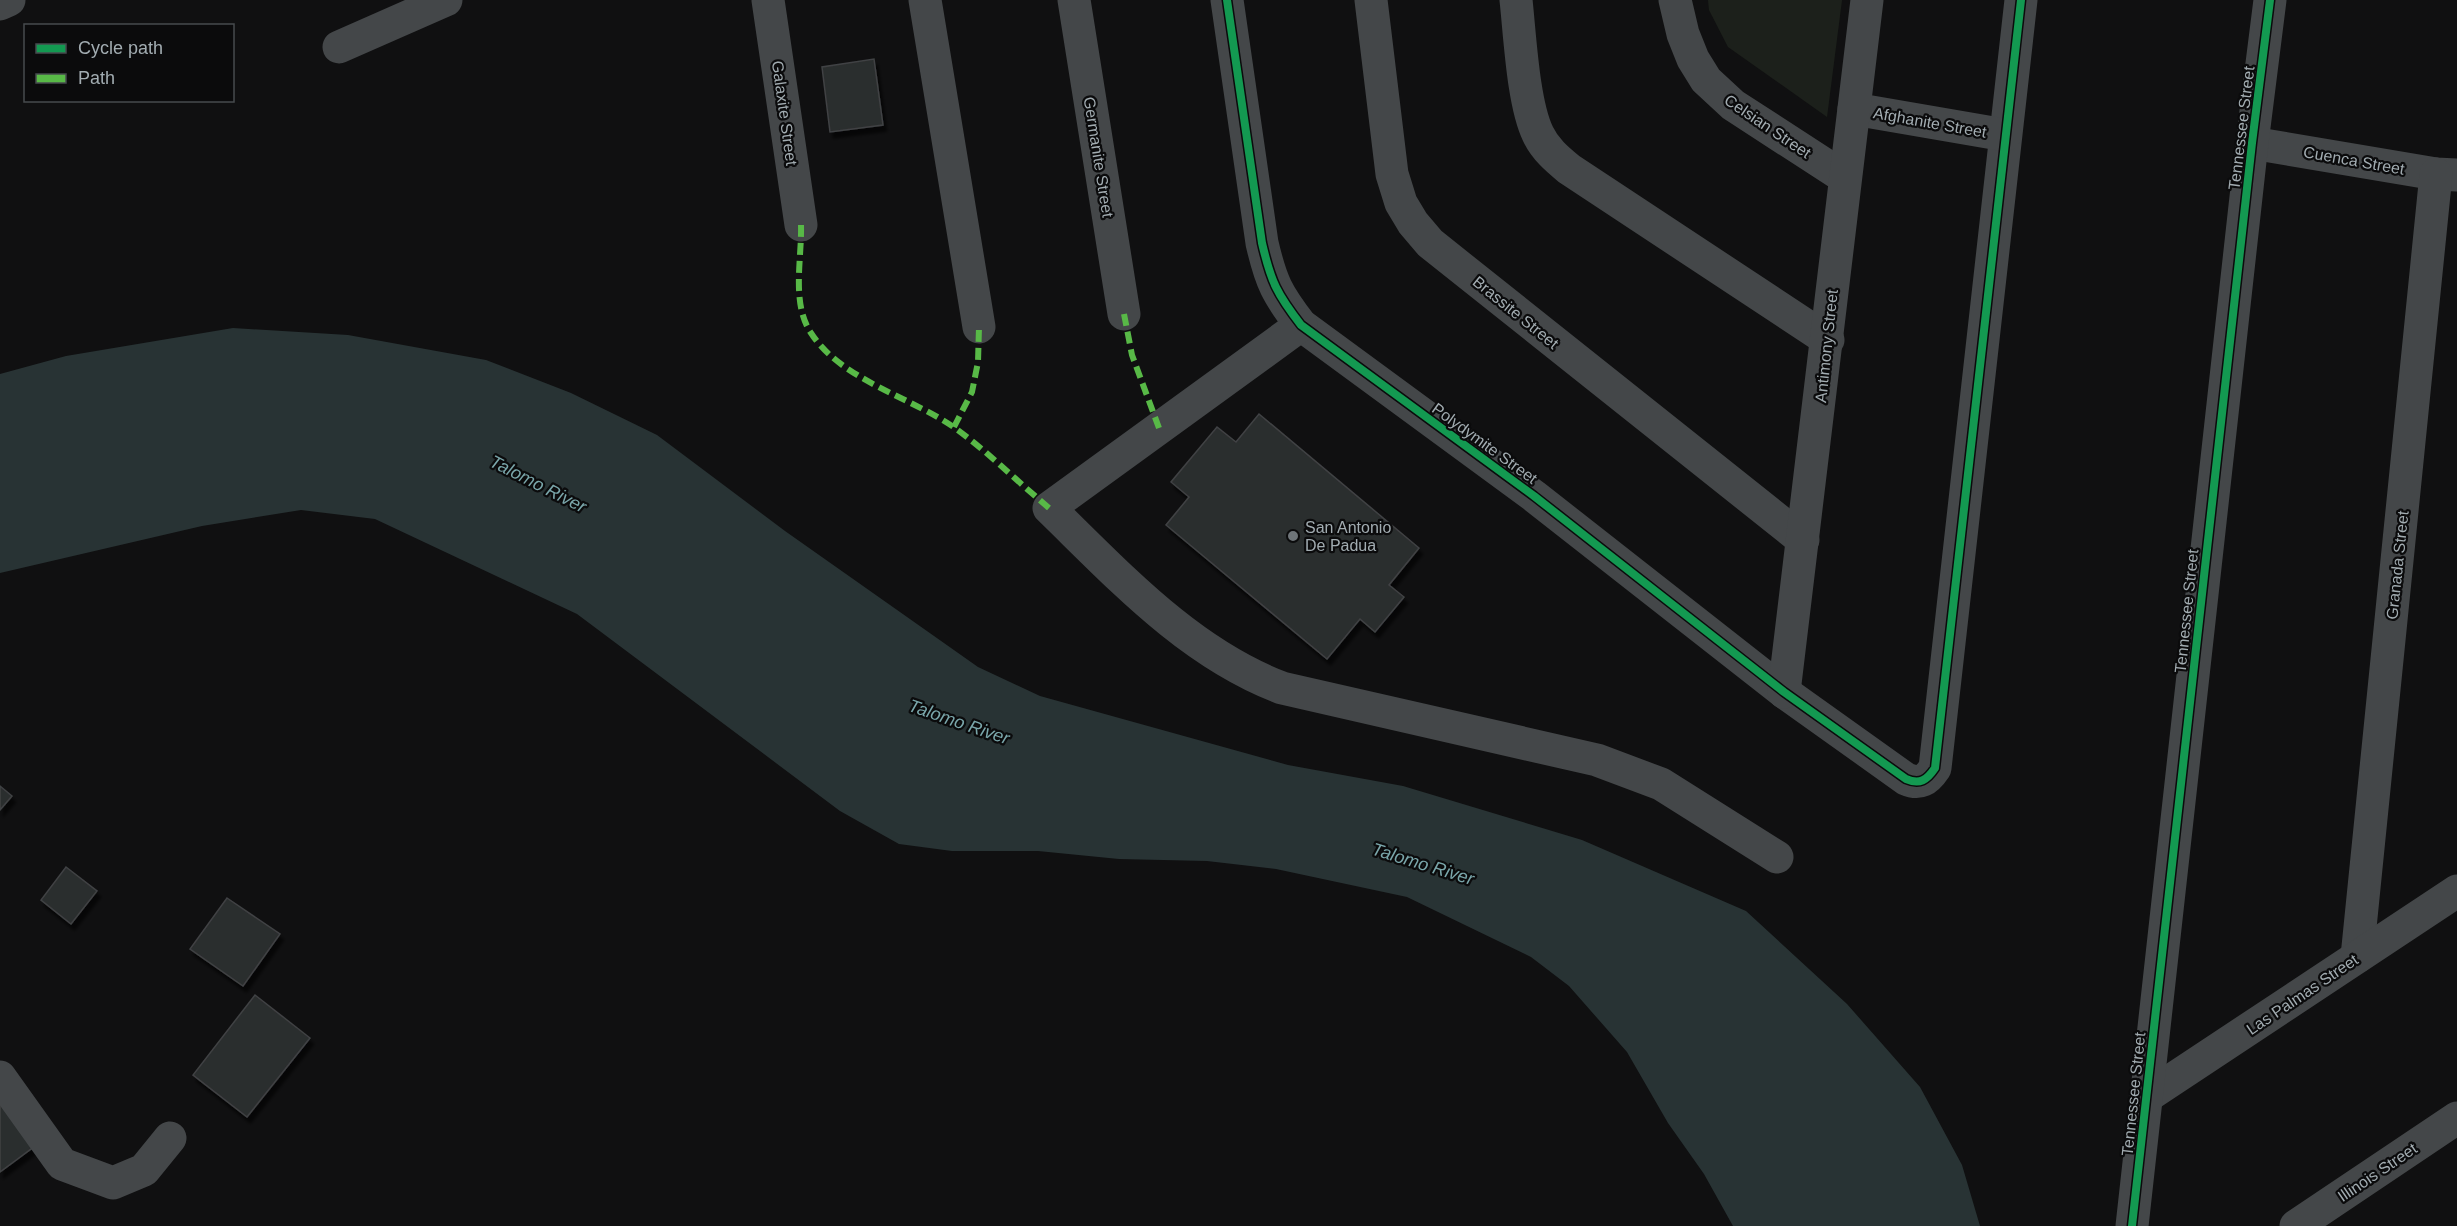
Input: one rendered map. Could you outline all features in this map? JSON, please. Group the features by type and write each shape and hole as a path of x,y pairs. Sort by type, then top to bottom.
{"street":[{"path":"0,4 9,0"},
{"path":"339,47 446,0"},
{"name":"Galaxite Street","path":"768,0 801,225"},
{"path":"925,0 979,327"},
{"name":"Germanite Street","path":"1074,0 1124,314"},
{"name":"Polydymite Street","path":"1227,0 1264,252 1270,279 1284,304 1302,325 1534,496 1784,692 1914,783 1923,781 1935,768 2006,135"},
{"name":"Brassite Street","path":"1371,0 1392,174 1401,203 1413,223 1430,243 1803,540"},
{"path":"1515,0 1529,107 1538,134 1550,153 1569,169 1828,340"},
{"name":"Celsian Street","path":"1675,0 1683,34 1693,59 1706,80 1733,105 1844,177"},
{"name":"Antimony Street","path":"1784,692 1867,0"},
{"path":"2006,135 2021,0"},
{"name":"Tennessee Street","path":"2132,1226 2252,143 2270,0"},
{"name":"Afghanite Street","path":"1854,109 2006,135"},
{"name":"Cuenca Street","path":"2252,143 2446,175"},
{"name":"Granada Street","path":"2357,957 2446,175"},
{"path":"1302,325 1049,508 1142,599 1238,669 1260,680 1282,688 1597,760 1661,784 1777,857"},
{"name":"Las Palmas Street","path":"2146,1097 2457,891"},
{"path":"0,1077 62,1164 112,1182 144,1170 170,1138"},
{"name":"Illinois Street","path":"2296,1226 2457,1118"}],"shaded area":[{"path":"1708,0 1842,0 1827,117 1728,47 1709,10"}],"water":[{"name":"Talomo River","path":"233,328 348,335 486,360 571,393 657,435 785,531 978,667 1040,696 1288,765 1403,786 1582,840 1746,911 1847,1004 1920,1087 1962,1165 1980,1226 1733,1226 1704,1174 1668,1123 1627,1052 1569,986 1531,957 1407,897 1276,869 1207,861 1119,859 1038,851 952,851 899,844 840,811 577,614 375,519 301,510 202,526 0,573 0,374 66,356"}],"building":[{"path":"874,59 883,125 830,132 822,67"},
{"name":"San Antonio De Padua","path":"1259,414 1419,548 1389,585 1404,597 1375,632 1360,619 1327,659 1166,525 1189,497 1171,482 1217,427 1236,442"},
{"path":"0,786 12,796 0,810"},
{"path":"66,867 97,891 71,924 41,900"},
{"path":"227,898 280,934 243,986 190,949"},
{"path":"255,995 310,1038 247,1117 193,1075"},
{"path":"0,1098 35,1146 0,1172"}],"marked path":[{"path":"801,225 799,280 801,308 811,333 824,349 858,376 955,428 1049,508"},
{"path":"1124,314 1132,355 1159,428"},
{"path":"954,427 972,392 978,362 979,327"}],"cycle path":[{"path":"1227,0 1262,243 1276,287 1301,325 1534,496 1784,692 1906,779 1915,782 1929,776 1935,768 2021,0"},
{"path":"2132,1226 2252,143 2270,0"}],"place":[{"name":"San Antonio De Padua","path":"1293,536"}]}
